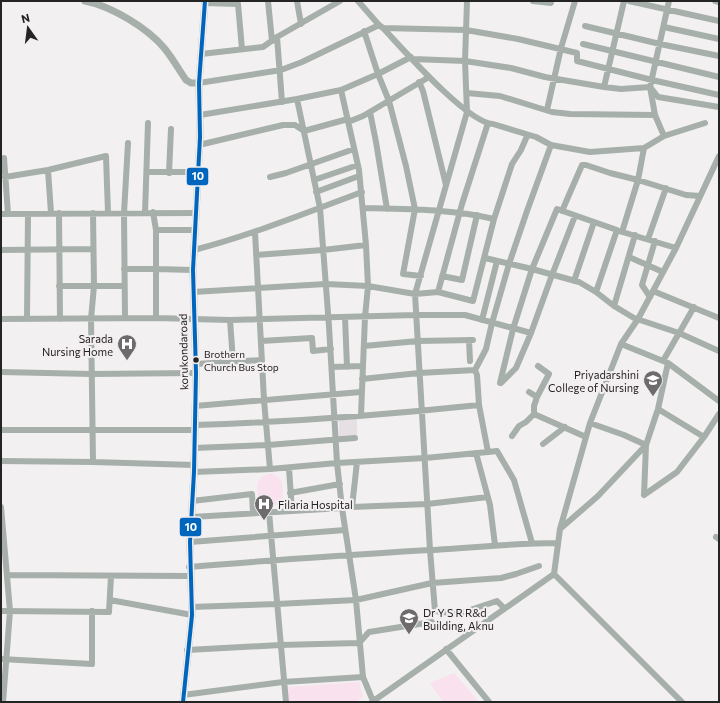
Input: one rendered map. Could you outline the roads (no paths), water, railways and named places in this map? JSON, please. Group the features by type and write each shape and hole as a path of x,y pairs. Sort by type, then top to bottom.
{"main road":[{"path":"84,1 98,4 143,27 165,49 186,80 191,83 198,83"},
{"name":"korukondaroad","path":"183,698 187,650 192,616 189,567 194,469 196,373 193,270 200,115 198,83 205,2"}],"street":[{"path":"268,1 272,41"},
{"path":"297,1 301,24"},
{"path":"200,54 263,47 330,4 340,1"},
{"path":"358,1 429,77 467,112 488,124 493,124 527,136 536,137 552,145 590,152 644,148 664,136 705,123"},
{"path":"467,1 467,112 414,294 435,611 458,614 497,601 504,608"},
{"path":"533,1 551,4"},
{"path":"546,110 561,48 575,1"},
{"path":"604,87 624,1"},
{"path":"629,1 719,21"},
{"path":"664,136 655,115 650,87 669,1"},
{"path":"715,1 719,2"},
{"path":"205,2 238,4 242,49"},
{"path":"198,83 280,70 302,62 364,31 381,26 466,30 518,39 577,53 577,61 719,95"},
{"path":"585,26 719,56"},
{"path":"664,27 719,39"},
{"path":"364,31 378,74 389,101 406,166 415,210 402,274 420,276"},
{"path":"277,37 282,102"},
{"path":"583,44 719,77"},
{"path":"200,115 282,102 341,90 412,58 466,61 511,68 554,79 604,87 621,89 650,87"},
{"path":"199,145 283,125 295,125 304,131 348,120 370,112 429,77"},
{"path":"419,82 423,91 446,187"},
{"path":"650,87 658,97 719,107"},
{"path":"341,90 358,165 362,192 366,245 368,286 360,415"},
{"path":"467,93 500,96 546,110 570,114 655,115"},
{"path":"297,99 320,208 342,508 356,600 362,677 373,702 554,574"},
{"path":"370,112 387,209"},
{"path":"145,213 148,123"},
{"path":"438,292 459,213 488,124"},
{"path":"169,173 171,128"},
{"path":"194,292 326,284 368,286 414,294 438,292 473,300 494,219 512,164 521,150 527,136"},
{"path":"125,318 124,213 128,143"},
{"path":"488,452 479,405 477,375 475,370 486,349 509,264 552,145"},
{"path":"596,292 638,180 644,148"},
{"path":"270,177 286,174 354,149"},
{"path":"5,178 48,170 106,156 108,213"},
{"path":"554,574 560,529 590,423 620,344 638,320 676,248 719,156"},
{"path":"4,158 4,214 153,212 195,213"},
{"path":"314,180 358,165"},
{"path":"562,211 582,165 686,195 700,196"},
{"path":"48,170 51,213"},
{"path":"146,172 198,172"},
{"path":"316,192 359,176"},
{"path":"650,297 642,285 648,266 651,240 666,188"},
{"path":"194,250 255,232 362,192"},
{"path":"363,208 439,211 477,215 494,219"},
{"path":"574,216 531,333 516,368 500,383 512,329 532,269 556,209 619,231 676,248"},
{"path":"153,212 156,230 156,318"},
{"path":"93,213 94,286 91,319 93,462"},
{"path":"27,319 28,214"},
{"path":"59,214 60,319"},
{"path":"442,276 462,280 477,215"},
{"path":"574,281 594,222"},
{"path":"156,230 194,230"},
{"path":"255,232 264,400 270,470"},
{"path":"614,306 635,236"},
{"path":"256,255 366,245"},
{"path":"1,250 59,248 94,249"},
{"path":"485,258 579,282 596,292 627,315 679,333 719,351"},
{"path":"629,258 663,272"},
{"path":"482,320 497,261"},
{"path":"124,269 193,270"},
{"path":"59,286 124,286"},
{"path":"653,290 719,318"},
{"path":"694,307 665,362 658,409 646,445 644,495 677,472 704,437 719,414"},
{"path":"1,319 156,318 230,320 465,315 531,333"},
{"path":"346,317 347,367"},
{"path":"230,320 233,361"},
{"path":"261,341 312,338 313,351 331,349"},
{"path":"364,346 418,341 471,340 470,361"},
{"path":"620,344 665,362 718,399"},
{"path":"196,364 262,360"},
{"path":"332,367 363,366"},
{"path":"512,436 519,426 526,422 534,414 534,406 537,397 549,374 538,366"},
{"path":"362,379 419,373 475,370"},
{"path":"1,372 91,374 196,373"},
{"path":"195,406 361,392"},
{"path":"529,392 537,397"},
{"path":"1,430 92,430 195,427 422,411 479,405"},
{"path":"658,409 704,437"},
{"path":"534,414 586,437"},
{"path":"590,423 624,435 646,445"},
{"path":"543,444 565,427"},
{"path":"194,448 336,441 355,438"},
{"path":"560,529 598,496 646,445"},
{"path":"1,461 93,462 194,469 270,470 338,463 425,458 496,451 514,480 532,543"},
{"path":"476,453 488,497 495,545"},
{"path":"357,462 352,507 427,504 488,497"},
{"path":"289,468 292,511"},
{"path":"290,493 340,484"},
{"path":"192,501 252,494 253,513"},
{"path":"1,507 10,611 3,659 3,702"},
{"path":"192,517 342,508"},
{"path":"269,512 283,682 286,702"},
{"path":"190,542 345,530"},
{"path":"189,567 348,554 532,543 557,543"},
{"path":"192,607 356,600 432,583 501,578 539,566"},
{"path":"554,574 682,702"},
{"path":"7,576 190,576"},
{"path":"1,611 109,612 111,576"},
{"path":"110,600 192,616"},
{"path":"3,659 92,664 92,612"},
{"path":"187,650 280,645 359,643 369,632 432,622"},
{"path":"446,649 490,702"},
{"path":"183,698 283,682 362,677"}],"place":[{"name":"Brothern Church Bus Stop","path":"196,360"},
{"name":"Sarada Nursing Home","path":"127,361"},
{"name":"Priyadarshini College of Nursing","path":"653,397"},
{"name":"Filaria Hospital","path":"264,521"},
{"name":"Dr Y S R R&d Building, Aknu","path":"409,635"}]}
